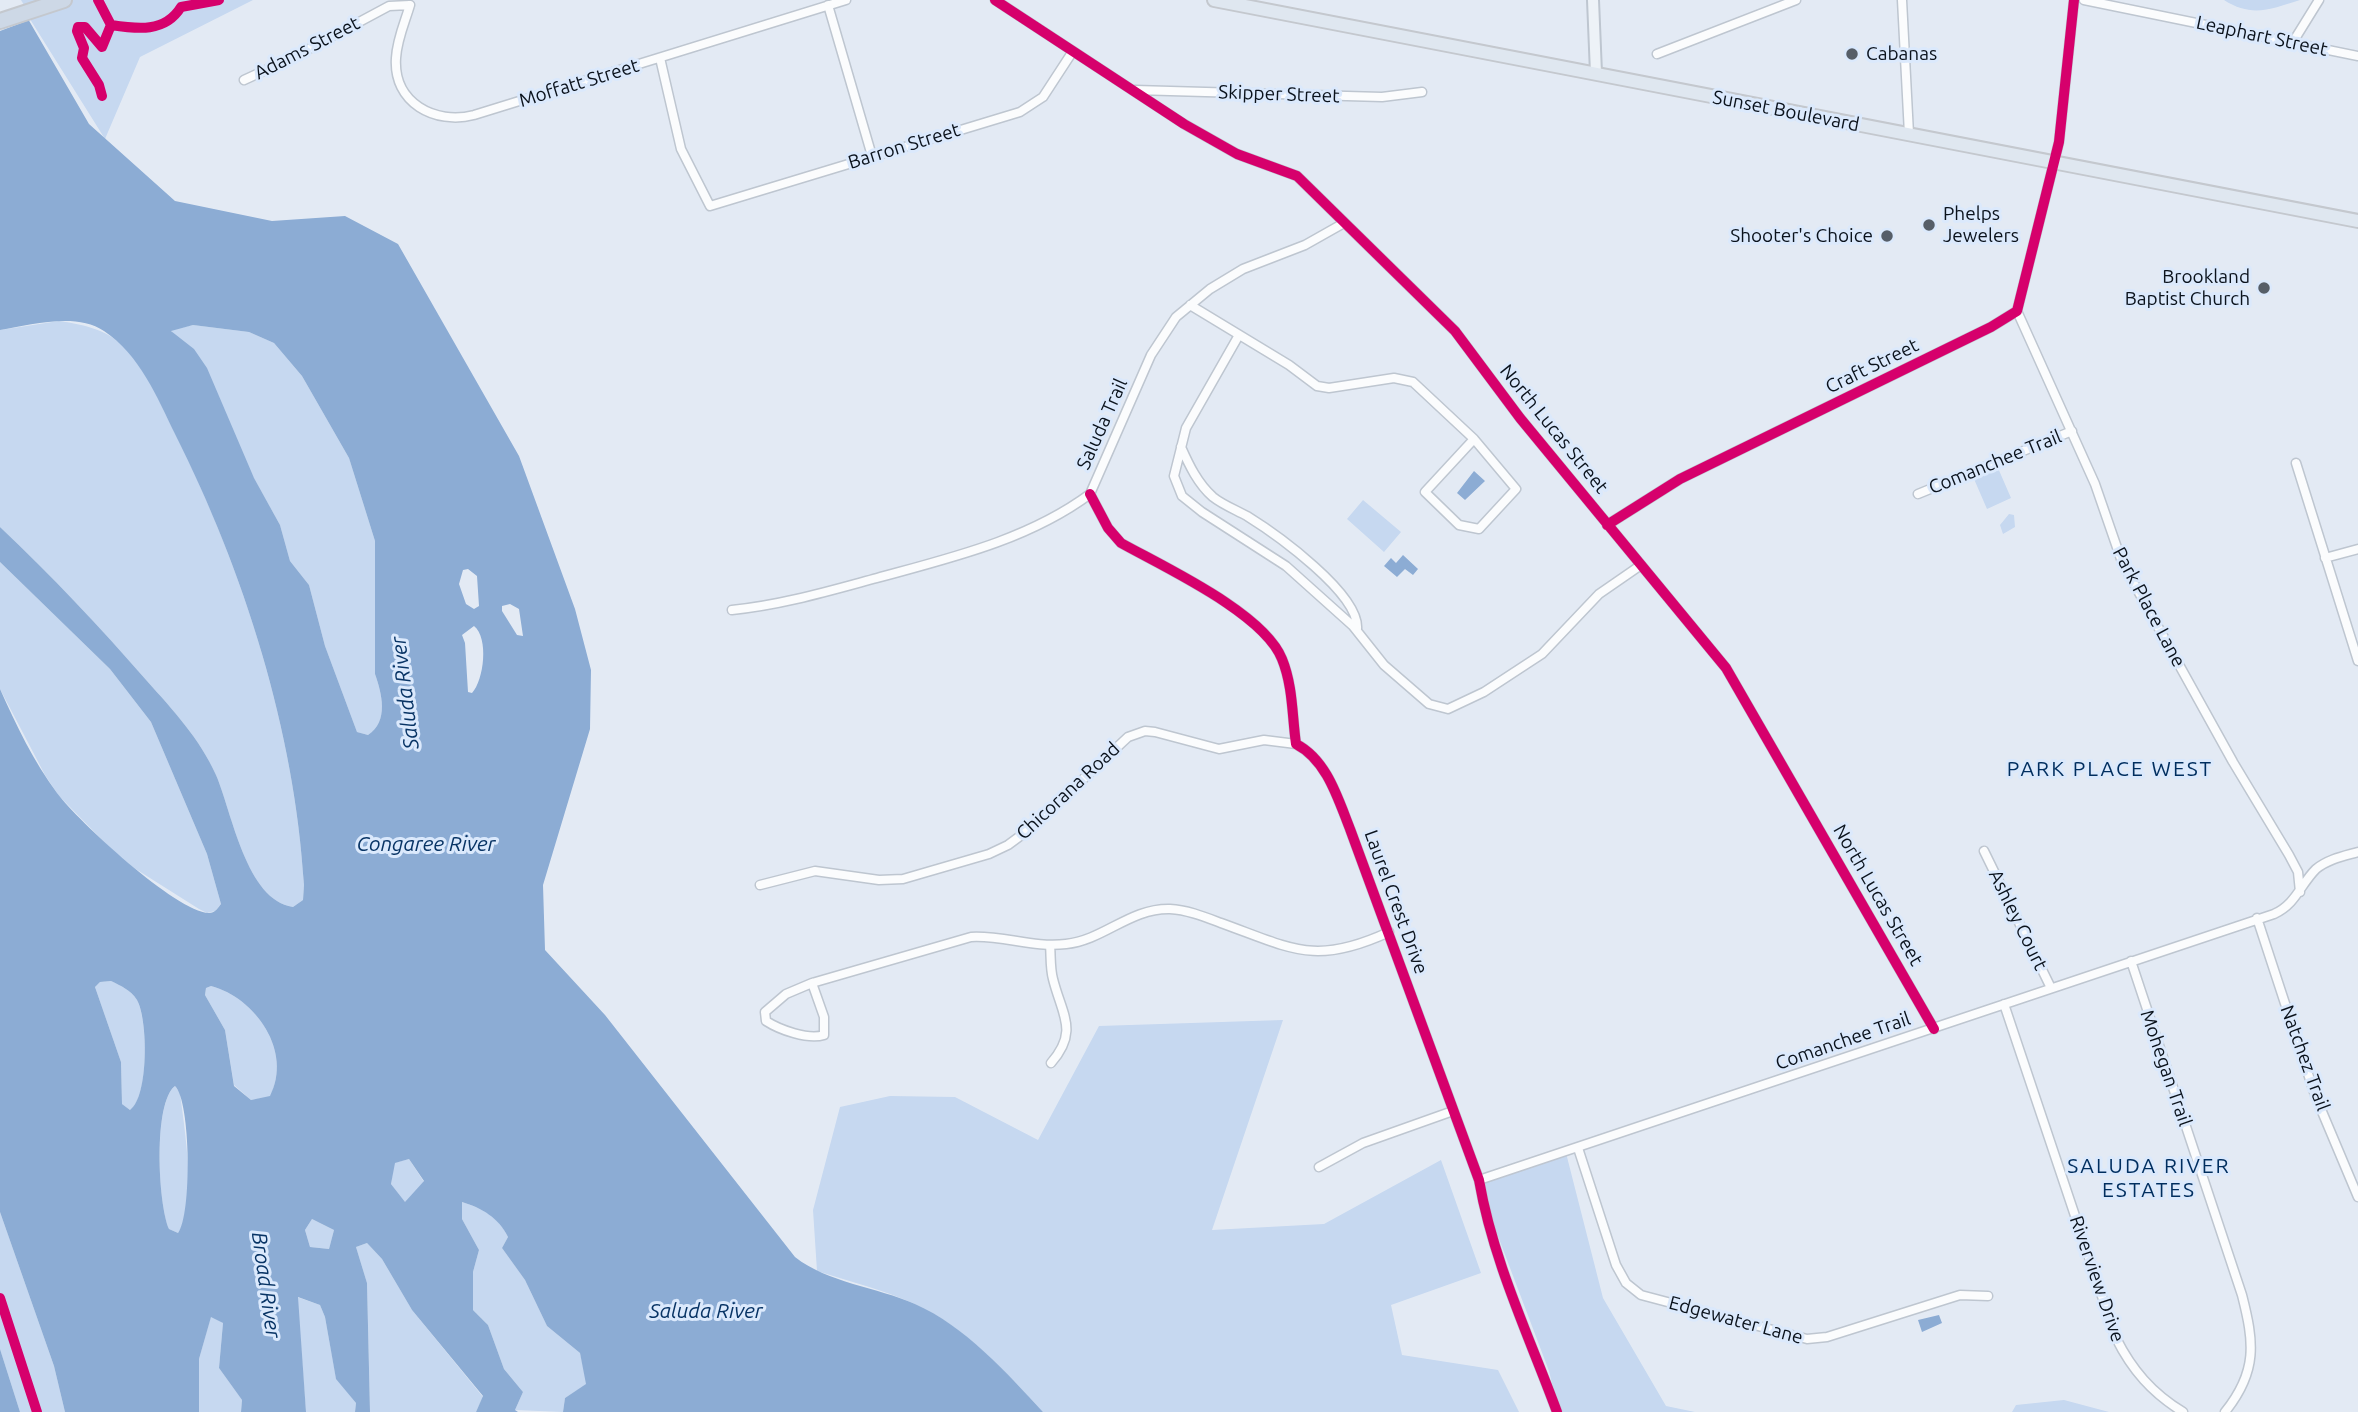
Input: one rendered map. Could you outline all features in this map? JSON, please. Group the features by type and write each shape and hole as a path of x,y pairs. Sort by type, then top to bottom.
{"highway":[{"path":"0,20 42,0"},
{"path":"0,20 64,0"}],"main road":[{"name":"Sunset Boulevard","path":"1214,0 2358,221"}],"street":[{"name":"Moffatt Street","path":"413,2 397,46 397,75 412,101 434,117 452,119 474,115 846,0"},
{"name":"North Lucas Street","path":"995,0 1184,124 1237,154 1297,176 1455,331 1520,418 1726,668 1934,1028"},
{"path":"1593,0 1596,73"},
{"path":"1657,54 1796,0"},
{"path":"1902,0 1909,134"},
{"path":"2017,311 2059,142 2074,0"},
{"name":"Leaphart Street","path":"2084,0 2358,56"},
{"path":"2293,43 2319,0"},
{"name":"Adams Street","path":"243,80 294,57 389,6 413,2"},
{"path":"828,5 872,156"},
{"name":"Barron Street","path":"660,58 681,149 710,206 1028,108 1049,90 1073,51"},
{"name":"Skipper Street","path":"1135,90 1382,97 1422,92"},
{"name":"Saluda Trail","path":"732,610 798,599 961,554 1041,524 1090,494 1159,338 1190,304 1251,265 1305,246 1344,223"},
{"path":"1190,304 1289,365 1317,386 1329,388 1404,378 1421,388 1474,439 1516,488 1479,529 1459,525 1425,492 1474,439"},
{"name":"Park Place Lane","path":"2017,311 2095,484 2122,562 2233,762 2289,855 2298,872 2300,892"},
{"name":"Craft Street","path":"1607,525 1680,479 1992,327 2017,311"},
{"path":"1239,335 1186,428 1174,475 1182,496 1213,520 1270,554 1357,629 1377,658 1412,692 1438,708 1458,707 1542,654 1600,594 1641,565"},
{"name":"Comanchee Trail","path":"1918,494 2072,431"},
{"path":"1181,447 1191,470 1214,498 1300,552 1343,596 1357,618 1357,629"},
{"path":"2296,463 2358,661"},
{"path":"1090,494 1108,528 1121,543 1236,609 1275,646 1282,657 1292,692 1296,744"},
{"path":"2325,558 2358,549"},
{"name":"Chicorana Road","path":"760,886 815,871 878,880 903,879 989,854 1008,845 1031,828 1105,755 1128,737 1145,731 1219,749 1264,740 1296,744"},
{"name":"Laurel Crest Drive","path":"1296,744 1314,757 1331,783 1389,932 1479,1181 1485,1214 1502,1268 1558,1412"},
{"name":"Ashley Court","path":"1984,852 2051,988"},
{"name":"Comanchee Trail","path":"1479,1181 2282,910 2300,892 2314,871 2326,862 2358,852"},
{"path":"812,984 824,1017 824,1035 815,1038 766,1021 765,1012 778,999 812,984 961,939 989,937 1025,944 1050,945 1084,940 1134,915 1161,909 1197,914 1275,943 1311,952 1348,949 1389,932"},
{"name":"Natchez Trail","path":"2257,918 2315,1095 2357,1186 2358,1196"},
{"path":"1050,945 1052,976 1068,1034 1062,1051 1052,1063"},
{"name":"Mohegan Trail","path":"2131,961 2242,1294 2251,1329 2252,1354 2245,1379 2225,1412"},
{"name":"Riverview Drive","path":"2004,1004 2116,1338 2139,1377 2165,1401 2183,1412"},
{"path":"1319,1167 1363,1143 1453,1111"},
{"name":"Edgewater Lane","path":"1578,1148 1616,1265 1626,1283 1641,1295 1807,1339 1827,1337 1960,1295 1988,1296"}],"shaded area":[{"path":"18,0 253,0 140,57 105,139"},
{"path":"2224,0 2300,0 2271,9 2253,10 2234,6"},
{"path":"59,321 88,327 114,338 136,361 149,381 201,487 223,542 262,654 290,769 304,885 303,900 293,907 277,901 263,889 252,872 216,775 185,725 94,621 0,527 0,330"},
{"path":"193,325 249,332 274,343 302,376 349,458 375,541 375,674 382,707 379,722 368,735 357,732 325,646 309,585 290,561 280,525 171,330"},
{"path":"1998,468 2011,498 1987,509 1974,479"},
{"path":"1363,500 1401,532 1384,552 1347,519"},
{"path":"2009,514 2014,515 2015,527 2003,534 2000,525"},
{"path":"0,562 110,669 151,722 207,854 221,904 215,911 207,913 199,909 123,861 59,796 45,775 0,689"},
{"path":"111,981 135,997 141,1010 145,1058 141,1091 130,1110 122,1104 121,1062 95,987 100,982"},
{"path":"211,986 242,1002 266,1029 277,1062 276,1080 270,1097 251,1100 234,1085 225,1030 205,995 206,988"},
{"path":"1283,1020 1212,1230 1324,1224 1441,1160 1481,1273 1391,1305 1402,1355 1498,1370 1519,1412 1043,1412 984,1352 933,1313 891,1294 817,1271 813,1210 840,1107 890,1096 955,1097 1038,1140 1099,1026"},
{"path":"175,1086 180,1093 188,1166 187,1205 178,1233 169,1229 160,1177 163,1112 168,1096"},
{"path":"1566,1153 1603,1298 1666,1406 1695,1412 1559,1412 1549,1371 1476,1178"},
{"path":"409,1159 424,1182 405,1203 391,1184 394,1163"},
{"path":"462,1202 483,1210 500,1224 508,1237 502,1248 525,1280 547,1326 580,1353 587,1384 565,1398 563,1412 515,1410 523,1392 504,1369 488,1325 473,1310 473,1272 479,1250 462,1219"},
{"path":"0,1212 54,1366 65,1412 20,1412 0,1349"},
{"path":"312,1219 334,1230 329,1249 310,1247 305,1230"},
{"path":"367,1243 382,1259 412,1310 483,1397 476,1412 370,1412 367,1283 356,1247"},
{"path":"297,1297 320,1305 325,1317 336,1378 356,1403 355,1412 306,1412"},
{"path":"211,1316 223,1323 219,1368 242,1400 241,1412 199,1412 199,1359"},
{"path":"2064,1400 2109,1412 2012,1412 2016,1405"}],"water":[{"name":"Congaree River","path":"0,0 17,0 89,124 175,201 272,221 345,216 398,244 519,456 575,609 591,670 590,729 543,885 545,950 605,1015 795,1257 822,1273 900,1298 933,1313 984,1352 1043,1412 563,1412 565,1398 586,1384 580,1353 547,1326 525,1280 502,1248 508,1237 500,1224 483,1211 462,1202 462,1219 479,1250 473,1272 473,1310 488,1325 504,1369 523,1392 515,1410 518,1412 476,1412 483,1396 412,1310 382,1259 367,1243 356,1247 367,1283 370,1412 355,1412 356,1403 336,1379 325,1317 320,1305 298,1297 306,1412 241,1412 242,1400 219,1368 223,1323 211,1317 199,1359 199,1412 65,1412 54,1366 0,1212 0,689 41,769 57,793 85,823 128,863 174,898 194,909 209,913 221,904 207,854 151,722 110,669 0,562 0,527 94,621 194,737 216,775 243,852 263,889 277,901 293,907 303,900 304,885 290,769 262,654 223,541 154,391 128,352 93,325 67,321 0,330","holes":["193,325 249,332 274,343 302,376 349,458 375,541 375,674 382,707 379,722 368,735 357,732 325,646 309,585 290,561 280,525 254,478 207,368 194,349 171,331","468,569 477,576 479,606 474,609 466,604 459,584 463,570","510,604 519,609 523,636 517,635 502,611 502,606","474,626 482,640 483,659 479,679 472,693 468,692 465,643 462,635","111,981 129,991 141,1010 145,1057 141,1090 130,1110 122,1104 121,1062 95,987 100,982","211,986 227,992 256,1014 266,1029 277,1062 276,1079 270,1096 251,1100 234,1086 225,1030 205,995 206,988","175,1086 184,1113 188,1159 186,1205 178,1233 169,1229 162,1198 160,1154 163,1112 168,1096","409,1159 424,1181 405,1202 391,1184 395,1163","312,1219 334,1230 329,1249 310,1247 305,1230"]},
{"path":"1474,471 1485,481 1465,500 1457,493"},
{"path":"1403,555 1418,569 1413,575 1405,569 1397,577 1384,566 1391,558 1396,563"},
{"path":"1939,1315 1942,1323 1922,1332 1918,1320"},
{"path":"0,1349 20,1412 0,1412"}],"pier":[{"path":"0,0 21,0 32,19 0,31"}],"cycle path":[{"path":"98,0 111,25 102,47 85,27 78,27 77,31 84,48 82,58 99,85 102,96"},
{"path":"111,25 131,28 159,25 181,7 219,0"},
{"path":"995,0 1184,124 1237,154 1297,176 1455,331 1520,418 1726,668 1934,1029"},
{"path":"1607,525 1680,479 1991,327 2017,311 2059,142 2074,0"},
{"path":"1090,494 1108,528 1121,543 1234,608 1272,642 1282,659 1290,690 1296,744 1307,751 1324,770 1341,805 1479,1180 1502,1269 1557,1412"},
{"path":"0,1298 37,1412"}],"place":[{"name":"Cabanas","path":"1852,54"},
{"name":"Phelps Jewelers","path":"1929,225"},
{"name":"Shooter's Choice","path":"1887,236"},
{"name":"Brookland Baptist Church","path":"2264,288"}],"district":[{"name":"PARK PLACE WEST","path":"2110,769"},
{"name":"SALUDA RIVER ESTATES","path":"2149,1178"}],"water label":[{"name":"Saluda River","path":"405,693"},
{"name":"Broad River","path":"266,1285"},
{"name":"Saluda River","path":"706,1311"}]}
